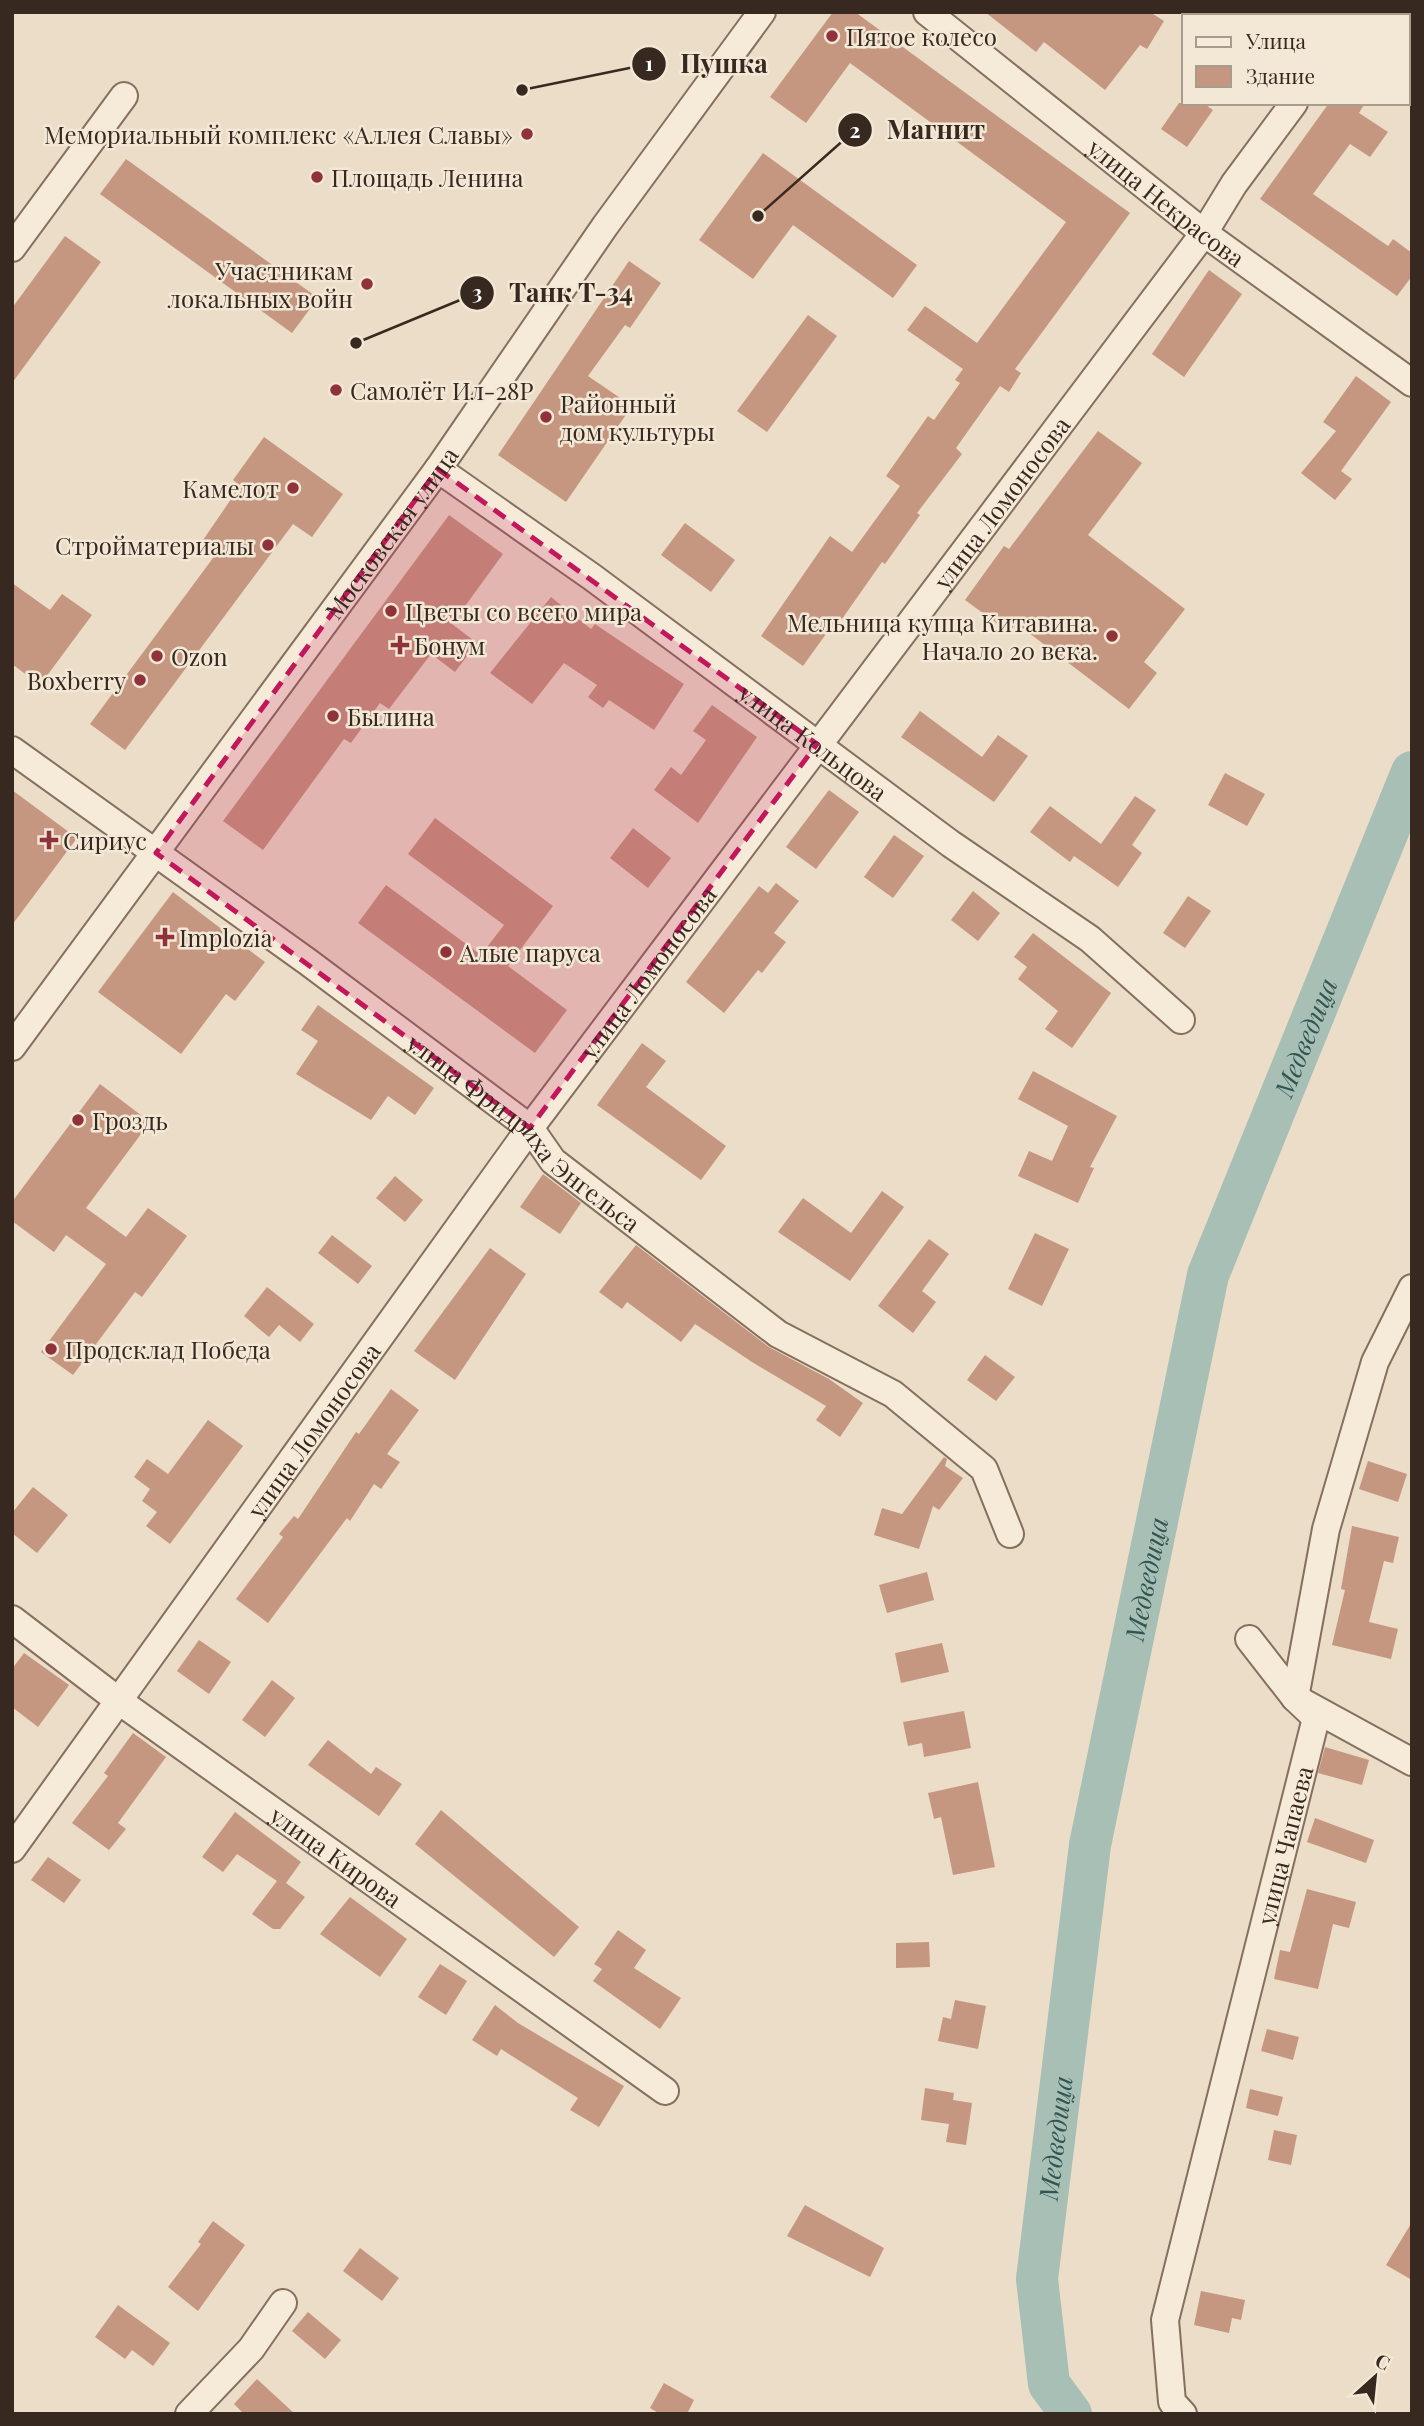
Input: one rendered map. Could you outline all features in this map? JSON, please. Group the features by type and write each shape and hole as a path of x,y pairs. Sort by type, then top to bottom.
{"street":[{"name":"Московская улица","path":"12,1047 439,469 605,226 762,12"},
{"name":"улица Некрасова","path":"927,12 1204,233 1412,383"},
{"path":"12,248 124,96"},
{"name":"улица Ломоносова","path":"12,1849 530,1128 636,992 817,744 920,612 1204,233 1234,184 1293,105"},
{"name":"улица Кольцова","path":"439,469 592,577 951,844 1090,939 1181,1020"},
{"name":"улица Фридриха Энгельса","path":"12,750 530,1128 553,1161 778,1334 892,1394 984,1469 1010,1534"},
{"path":"1295,1698 1326,1529 1375,1362 1412,1288"},
{"name":"улица Кирова","path":"12,1619 120,1702 664,2091"},
{"path":"1249,1639 1295,1698 1412,1762"},
{"name":"улица Чапаева","path":"1183,2414 1172,2402 1165,2320 1316,1718 1295,1698"},
{"path":"189,2414 251,2349 283,2303"}],"highlighted area":[{"path":"438,469 817,744 530,1128 156,853"}],"building":[{"path":"833,12 855,12 1130,213 1015,369 1021,373 1009,392 1000,386 956,448 962,454 917,513 920,515 885,564 882,562 835,629 831,627 803,666 761,636 830,536 852,552 900,486 886,476 928,416 934,420 960,383 955,380 963,369 907,330 925,306 977,343 1066,222 850,63 806,123 770,97"},
{"path":"985,12 1150,12 1164,21 1147,49 1140,45 1105,90 1044,42 1036,52"},
{"path":"1179,103 1206,105 1213,110 1187,147 1161,129"},
{"path":"1328,105 1364,105 1359,113 1388,132 1370,157 1350,144 1313,194 1388,246 1393,239 1412,253 1412,276 1397,296 1260,199"},
{"path":"763,153 917,265 893,298 793,225 753,279 699,240"},
{"path":"126,159 318,298 292,333 100,194"},
{"path":"65,236 101,262 12,383 12,308"},
{"path":"629,261 661,283 630,328 625,325 588,376 632,406 566,502 498,455"},
{"path":"1209,270 1242,294 1184,377 1152,354"},
{"path":"808,315 837,336 767,432 737,411"},
{"path":"1356,376 1391,402 1341,471 1352,479 1335,500 1301,473 1336,431 1323,422"},
{"path":"1098,431 1142,463 1088,535 1185,609 1144,662 1157,673 1129,709 1016,623 1009,632 965,600 1004,546 1009,549"},
{"path":"264,437 343,494 312,537 293,524 125,750 90,724 216,554 201,543 240,486 233,480"},
{"path":"449,515 503,554 452,624 477,643 455,672 431,654 389,709 380,703 351,743 344,739 263,850 223,821"},
{"path":"685,523 735,560 711,592 661,555"},
{"path":"12,583 50,610 62,594 92,615 40,685 12,664"},
{"path":"551,597 591,629 595,624 684,684 654,730 609,700 603,708 588,697 597,685 564,663 532,704 490,673"},
{"path":"712,705 757,737 698,823 654,790 671,767 681,775 706,740 693,731"},
{"path":"920,711 982,757 998,735 1028,756 994,802 901,737"},
{"path":"1225,773 1265,794 1247,826 1208,805"},
{"path":"12,790 77,838 12,925"},
{"path":"829,790 859,812 816,869 786,847"},
{"path":"1135,796 1156,810 1132,845 1142,853 1118,887 1074,856 1070,862 1030,832 1050,806 1101,844"},
{"path":"435,818 553,906 508,966 567,1010 535,1053 358,923 386,885 481,955 504,925 408,854"},
{"path":"633,828 671,858 648,888 610,858"},
{"path":"894,835 924,856 893,898 864,877"},
{"path":"776,883 799,901 774,933 786,942 762,973 758,970 724,1013 686,982 759,886 768,893"},
{"path":"973,891 1000,913 978,941 951,920"},
{"path":"173,892 265,962 235,1001 226,994 181,1054 98,992"},
{"path":"1188,896 1211,911 1185,948 1163,933"},
{"path":"1033,933 1111,993 1072,1048 1045,1029 1058,1011 1018,979 1027,967 1014,957"},
{"path":"318,1005 434,1088 415,1115 388,1096 371,1120 296,1074 318,1041 301,1030"},
{"path":"642,1043 666,1061 646,1087 726,1146 701,1180 597,1105"},
{"path":"1033,1071 1117,1116 1090,1167 1094,1168 1078,1203 1018,1176 1029,1151 1052,1161 1068,1126 1018,1099"},
{"path":"100,1084 150,1122 86,1208 126,1237 148,1208 187,1236 142,1297 135,1292 73,1375 41,1352 106,1264 66,1235 54,1252 12,1221 12,1202"},
{"path":"543,1174 581,1203 560,1234 520,1207"},
{"path":"395,1176 423,1200 405,1222 376,1198"},
{"path":"882,1191 904,1207 850,1281 778,1232 803,1198 851,1233"},
{"path":"1035,1233 1069,1249 1042,1306 1008,1289"},
{"path":"332,1235 372,1266 358,1284 318,1253"},
{"path":"929,1239 949,1254 922,1291 936,1302 913,1333 878,1306"},
{"path":"636,1245 769,1347 829,1379 863,1403 840,1437 816,1420 826,1406 695,1324 681,1342 627,1302 622,1309 599,1292"},
{"path":"490,1248 526,1274 455,1380 414,1351"},
{"path":"267,1287 314,1324 300,1342 279,1325 269,1337 244,1316"},
{"path":"985,1355 1015,1377 996,1401 967,1380"},
{"path":"391,1389 419,1410 387,1454 400,1462 381,1489 374,1484 350,1521 347,1518 268,1623 236,1599 283,1537 279,1534 294,1516 298,1519 356,1432 359,1434"},
{"path":"208,1420 243,1446 170,1544 146,1526 157,1512 142,1501 150,1489 134,1477 147,1459 168,1474"},
{"path":"944,1457 947,1459 945,1466 963,1478 939,1510 933,1506 919,1549 874,1535 882,1508 902,1514"},
{"path":"1368,1461 1407,1474 1398,1502 1359,1489"},
{"path":"33,1487 68,1515 37,1553 12,1533 12,1513"},
{"path":"1352,1526 1399,1537 1393,1563 1384,1561 1369,1622 1398,1629 1391,1659 1332,1645 1345,1590 1341,1589"},
{"path":"927,1572 934,1600 887,1613 879,1585"},
{"path":"199,1640 231,1662 209,1694 177,1671"},
{"path":"942,1643 949,1672 901,1683 895,1653"},
{"path":"24,1653 69,1685 38,1727 12,1707 12,1669"},
{"path":"272,1680 295,1698 265,1737 242,1720"},
{"path":"964,1711 971,1748 924,1757 922,1743 908,1746 903,1722"},
{"path":"133,1733 166,1757 118,1823 126,1829 109,1850 72,1823 108,1776 104,1773"},
{"path":"328,1740 371,1774 376,1767 402,1784 379,1816 308,1765"},
{"path":"1325,1747 1369,1760 1362,1785 1318,1773"},
{"path":"978,1782 995,1867 953,1875 941,1817 934,1819 928,1793"},
{"path":"441,1810 579,1927 554,1957 415,1844"},
{"path":"235,1812 301,1862 286,1883 305,1897 280,1929 273,1929 252,1914 277,1881 237,1854 223,1872 202,1857"},
{"path":"1315,1818 1374,1840 1366,1863 1307,1842"},
{"path":"48,1857 81,1880 64,1903 31,1880"},
{"path":"1307,1889 1356,1902 1349,1928 1333,1924 1318,1989 1274,1979 1280,1950 1290,1952"},
{"path":"350,1897 407,1939 380,1977 320,1934"},
{"path":"618,1930 646,1950 634,1968 681,1998 660,2029 593,1981 602,1969 594,1964"},
{"path":"929,1942 930,1967 896,1968 896,1943"},
{"path":"440,1964 467,1981 446,2015 418,1997"},
{"path":"955,2000 986,2006 978,2049 938,2041 943,2017 951,2019"},
{"path":"495,2005 518,2023 624,2086 599,2127 570,2110 578,2098 501,2049 497,2056 472,2040"},
{"path":"1267,2029 1299,2037 1293,2060 1261,2051"},
{"path":"925,2088 954,2093 953,2100 972,2103 966,2145 946,2142 949,2124 921,2120"},
{"path":"1250,2089 1283,2097 1278,2116 1246,2108"},
{"path":"1274,2130 1297,2135 1291,2165 1268,2160"},
{"path":"805,2205 884,2248 870,2277 787,2236"},
{"path":"213,2221 245,2245 198,2311 168,2287 201,2244 198,2242"},
{"path":"1412,2222 1412,2280 1386,2265"},
{"path":"360,2248 399,2278 382,2301 343,2271"},
{"path":"1201,2291 1245,2300 1241,2320 1232,2318 1229,2333 1194,2325"},
{"path":"118,2305 170,2343 153,2366 132,2350 125,2359 95,2337"},
{"path":"308,2312 341,2340 325,2359 292,2331"},
{"path":"257,2379 295,2414 244,2414 234,2404"},
{"path":"664,2383 694,2400 687,2414 660,2414 650,2408"}],"waterway":[{"name":"Медведица","path":"1071,2414 1049,2384 1037,2279 1090,1845 1208,1275 1412,772"}],"place":[{"name":"Пятое колесо","path":"832,36"},
{"name":"Пушка","path":"522,90"},
{"name":"Мемориальный комплекс «Аллея Славы»","path":"527,134"},
{"name":"Площадь Ленина","path":"317,177"},
{"name":"Магнит","path":"758,216"},
{"name":"Участникам локальных войн","path":"367,284"},
{"name":"Танк Т-34","path":"356,343"},
{"name":"Самолёт Ил-28Р","path":"336,390"},
{"name":"Районный дом культуры","path":"546,417"},
{"name":"Камелот","path":"293,488"},
{"name":"Стройматериалы","path":"268,545"},
{"name":"Цветы со всего мира","path":"391,611"},
{"name":"Мельница купца Китавина. Начало 20 века.","path":"1112,636"},
{"name":"Бонум","path":"400,645"},
{"name":"Ozon","path":"157,656"},
{"name":"Boxberry","path":"140,680"},
{"name":"Былина","path":"333,716"},
{"name":"Сириус","path":"49,840"},
{"name":"Implozia","path":"165,937"},
{"name":"Алые паруса","path":"446,952"},
{"name":"Гроздь","path":"78,1120"},
{"name":"Продсклад Победа","path":"51,1349"}]}
